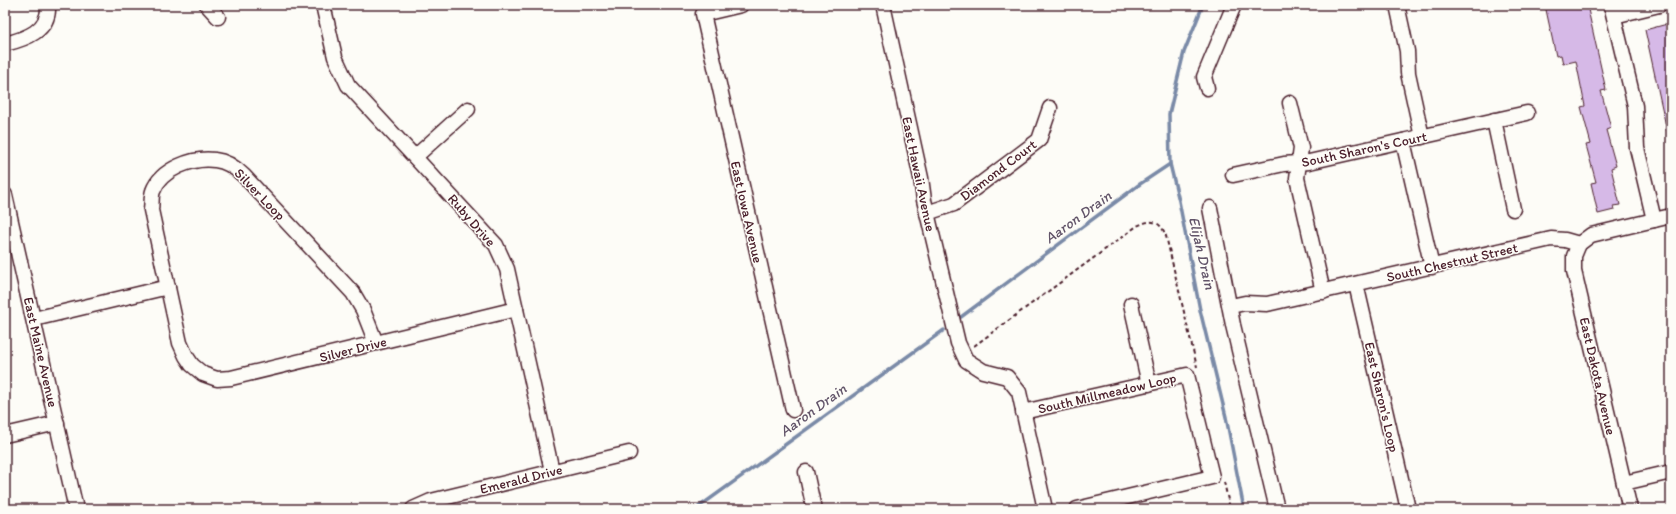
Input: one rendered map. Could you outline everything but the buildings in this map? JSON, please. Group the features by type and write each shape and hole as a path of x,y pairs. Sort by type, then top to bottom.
{"street":[{"path":"5,44 26,39 36,32 44,23 48,5"},
{"path":"207,5 218,17"},
{"name":"Ruby Drive","path":"323,5 335,57 348,85 496,245 507,269 552,471"},
{"name":"East Iowa Avenue","path":"740,5 703,14 793,410"},
{"name":"East Hawaii Avenue","path":"882,5 921,178 927,213 958,343 966,360 983,371 1007,377 1019,392 1045,509"},
{"path":"1207,88 1204,77 1234,5"},
{"path":"1396,5 1407,51 1408,73 1422,136"},
{"path":"1654,220 1637,148 1635,106 1613,10 1659,5"},
{"path":"1290,103 1301,148 1297,178 1323,292"},
{"name":"Diamond Court","path":"927,213 954,204 1039,140 1050,108"},
{"path":"415,157 468,109"},
{"name":"South Sharon's Court","path":"1233,175 1299,163 1527,113"},
{"path":"1494,120 1513,209"},
{"path":"1403,141 1432,267"},
{"name":"Silver Loop","path":"192,365 180,343 151,210 152,192 160,179 172,169 202,160 216,160 231,165 244,176 353,293 363,310 376,343"},
{"name":"East Maine Avenue","path":"5,195 9,228 34,319 76,509"},
{"path":"1210,208 1231,306 1233,324 1277,509"},
{"path":"1579,244 1591,235 1671,216"},
{"name":"South Chestnut Street","path":"1231,306 1245,303 1267,304 1551,239 1565,240 1579,244"},
{"name":"East Dakota Avenue","path":"1579,244 1574,256 1574,271 1630,509"},
{"name":"East Sharon's Loop","path":"1356,284 1408,509"},
{"path":"34,319 168,287"},
{"path":"1131,304 1149,384"},
{"name":"Silver Drive","path":"192,365 203,374 217,379 231,378 516,309"},
{"name":"South Millmeadow Loop","path":"1023,412 1187,375 1212,477 1077,509"},
{"path":"5,435 57,423"},
{"name":"Emerald Drive","path":"414,509 431,501 629,452"},
{"path":"806,472 814,509"},
{"path":"1624,483 1671,472"}],"waterway":[{"name":"Elijah Drain","path":"1203,5 1184,52 1169,114 1170,164 1179,201 1200,310 1226,417 1244,509"},
{"name":"Aaron Drain","path":"961,317 1140,184 1170,164"},
{"name":"Aaron Drain","path":"696,509 944,330"}]}
